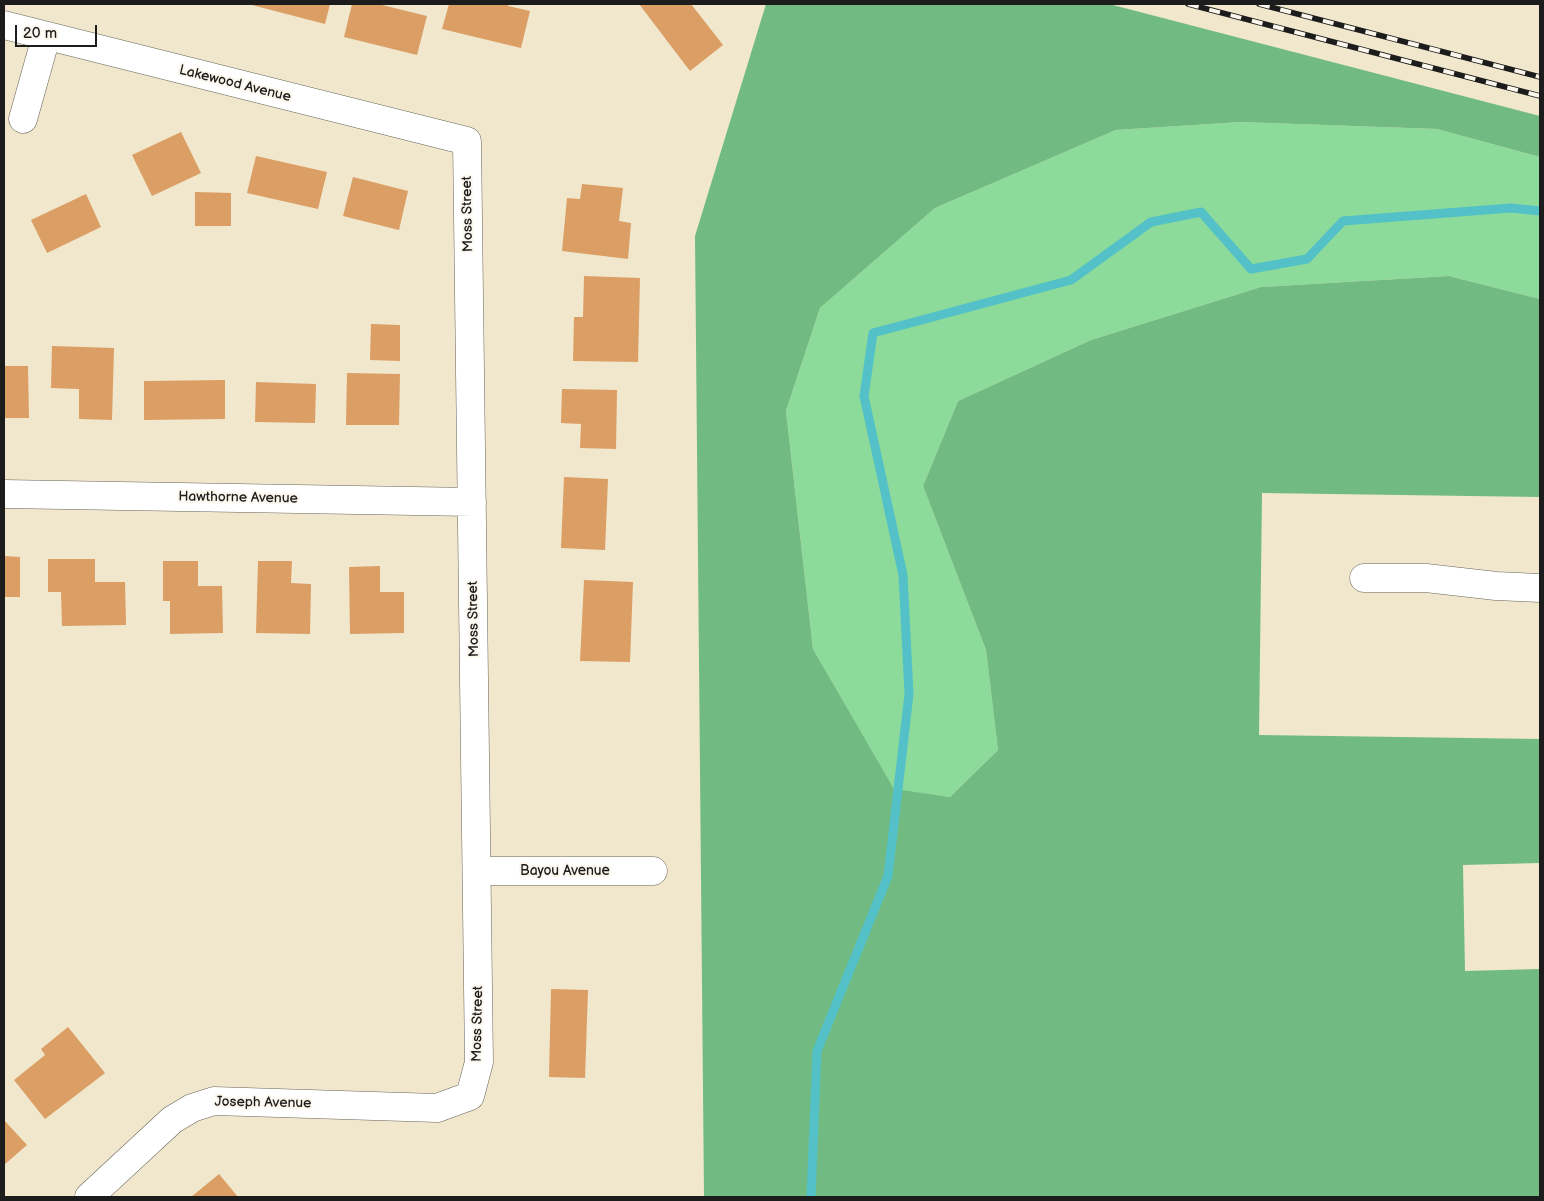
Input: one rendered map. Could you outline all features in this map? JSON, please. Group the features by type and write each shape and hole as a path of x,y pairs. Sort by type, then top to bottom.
{"street":[{"name":"Lakewood Avenue","path":"4,25 466,141"},
{"path":"24,120 46,37"},
{"name":"Moss Street","path":"466,141 479,1062 470,1096"},
{"name":"Hawthorne Avenue","path":"4,494 472,502"},
{"path":"1364,578 1426,578 1496,586 1540,588"},
{"name":"Bayou Avenue","path":"477,871 653,870"},
{"name":"Joseph Avenue","path":"90,1197 172,1120 192,1108 214,1101 437,1108 470,1096"}],"green space":[{"path":"766,4 1109,4 1540,116 1540,157 1437,129 1241,122 1116,130 935,208 820,308 786,411 813,649 894,789 950,797 998,750 986,650 923,486 958,401 1091,340 1261,287 1449,276 1540,299 1540,497 1262,493 1259,735 1540,739 1540,863 1463,865 1465,971 1540,969 1540,1197 704,1197 695,236"},
{"path":"1241,122 1437,129 1540,157 1540,299 1449,276 1261,287 1091,340 958,401 923,486 986,650 998,750 950,797 894,790 813,649 786,411 820,308 935,208 1116,130"}],"building":[{"path":"248,4 330,4 325,24"},
{"path":"352,4 378,4 427,16 417,55 344,37"},
{"path":"449,4 509,4 508,6 530,11 521,48 442,29"},
{"path":"639,4 691,4 723,45 690,71"},
{"path":"181,132 201,173 152,196 132,155"},
{"path":"256,156 327,172 318,209 247,193"},
{"path":"353,177 408,191 399,230 343,216"},
{"path":"582,184 623,188 619,221 631,223 628,259 562,251 567,198 580,199"},
{"path":"195,192 231,193 231,226 195,226"},
{"path":"86,194 101,227 47,253 31,220"},
{"path":"584,276 640,278 638,362 573,361 574,317 583,317"},
{"path":"371,324 400,325 400,361 370,360"},
{"path":"52,346 114,348 112,420 79,419 79,389 51,388"},
{"path":"4,366 28,366 29,418 4,418"},
{"path":"347,373 400,374 399,425 346,425"},
{"path":"225,380 225,419 144,420 144,381"},
{"path":"256,382 316,384 315,423 255,422"},
{"path":"562,389 617,390 616,449 580,448 581,424 561,423"},
{"path":"564,477 608,479 605,550 561,548"},
{"path":"4,556 20,557 20,597 4,597"},
{"path":"48,559 95,559 95,582 125,582 126,625 62,626 61,592 48,592"},
{"path":"163,561 198,561 198,586 222,586 223,633 170,634 170,601 163,601"},
{"path":"258,561 292,561 291,583 311,584 310,634 256,633"},
{"path":"380,566 380,592 404,592 404,633 350,634 349,567"},
{"path":"584,580 633,582 630,662 580,661"},
{"path":"551,989 588,990 585,1078 549,1077"},
{"path":"68,1027 105,1073 45,1119 14,1080 45,1055 41,1049"},
{"path":"4,1120 27,1145 4,1165"},
{"path":"219,1174 238,1197 191,1197"}],"waterway":[{"path":"811,1197 817,1051 888,876 909,694 903,575 864,396 873,333 1071,280 1151,222 1201,212 1251,269 1307,259 1343,221 1511,208 1540,211"}],"railway":[{"path":"1188,4 1540,96"},
{"path":"1259,4 1540,77"}]}
